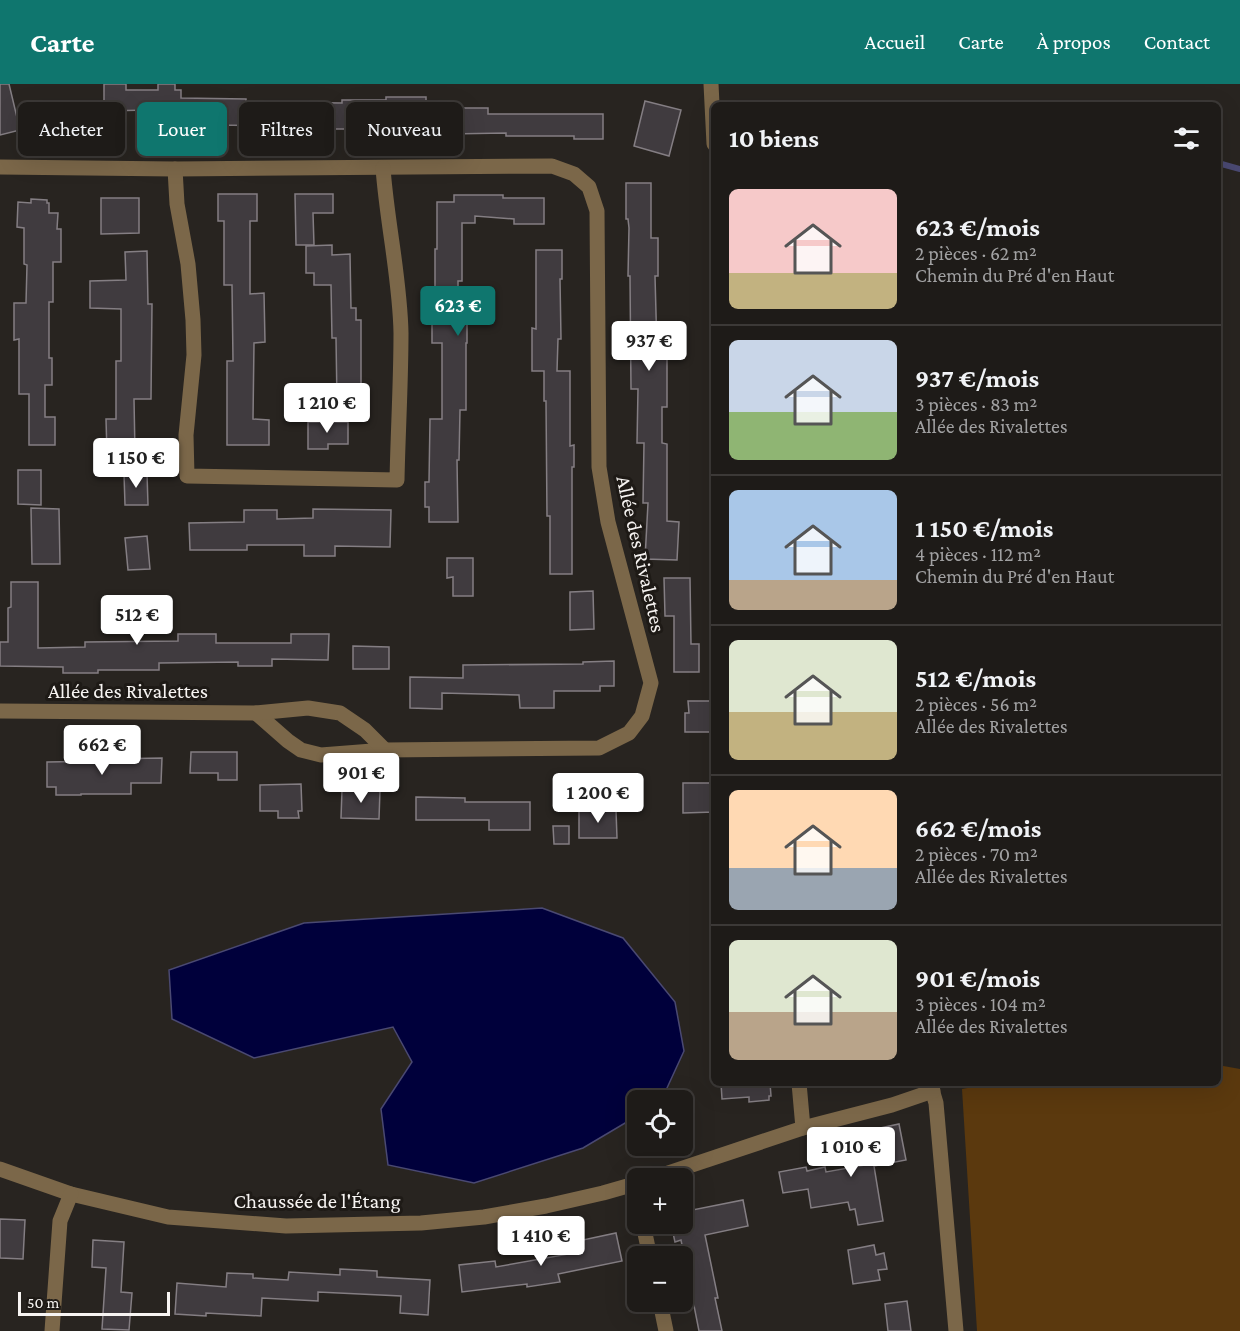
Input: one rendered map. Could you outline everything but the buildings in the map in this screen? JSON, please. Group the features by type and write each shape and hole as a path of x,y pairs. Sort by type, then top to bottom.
{"street":[{"path":"711,84 712,102"},
{"name":"Allée des Rivalettes","path":"0,167 175,169 552,166 574,174 590,188 597,211 599,467 608,522 651,683 642,716 630,733 599,748 385,750 321,754 301,750 256,712"},
{"path":"175,169 177,204 188,264 193,320 194,355 186,435 187,476 397,480 400,332 397,285 383,168"},
{"name":"Allée des Rivalettes","path":"0,711 256,712 309,708 340,713 365,730 385,750"},
{"path":"799,1086 804,1128"},
{"path":"683,1168 804,1128 892,1105 931,1087 936,1103 956,1331"},
{"name":"Chaussée de l'Étang","path":"0,1169 71,1194 168,1217 286,1226 421,1223 484,1217 627,1189"},
{"path":"52,1331 60,1221 71,1194"},
{"path":"662,1312 666,1331"}],"shaded area":[{"path":"542,908 623,938 675,1002 684,1051 666,1090 627,1090 627,1122 583,1148 474,1183 388,1165 381,1109 412,1062 393,1027 254,1058 172,1019 169,970 304,923"},
{"path":"1221,1066 1240,1069 1240,1331 977,1331 962,1089 978,1086 1221,1086"}],"waterway":[{"path":"1221,164 1240,169"}]}
